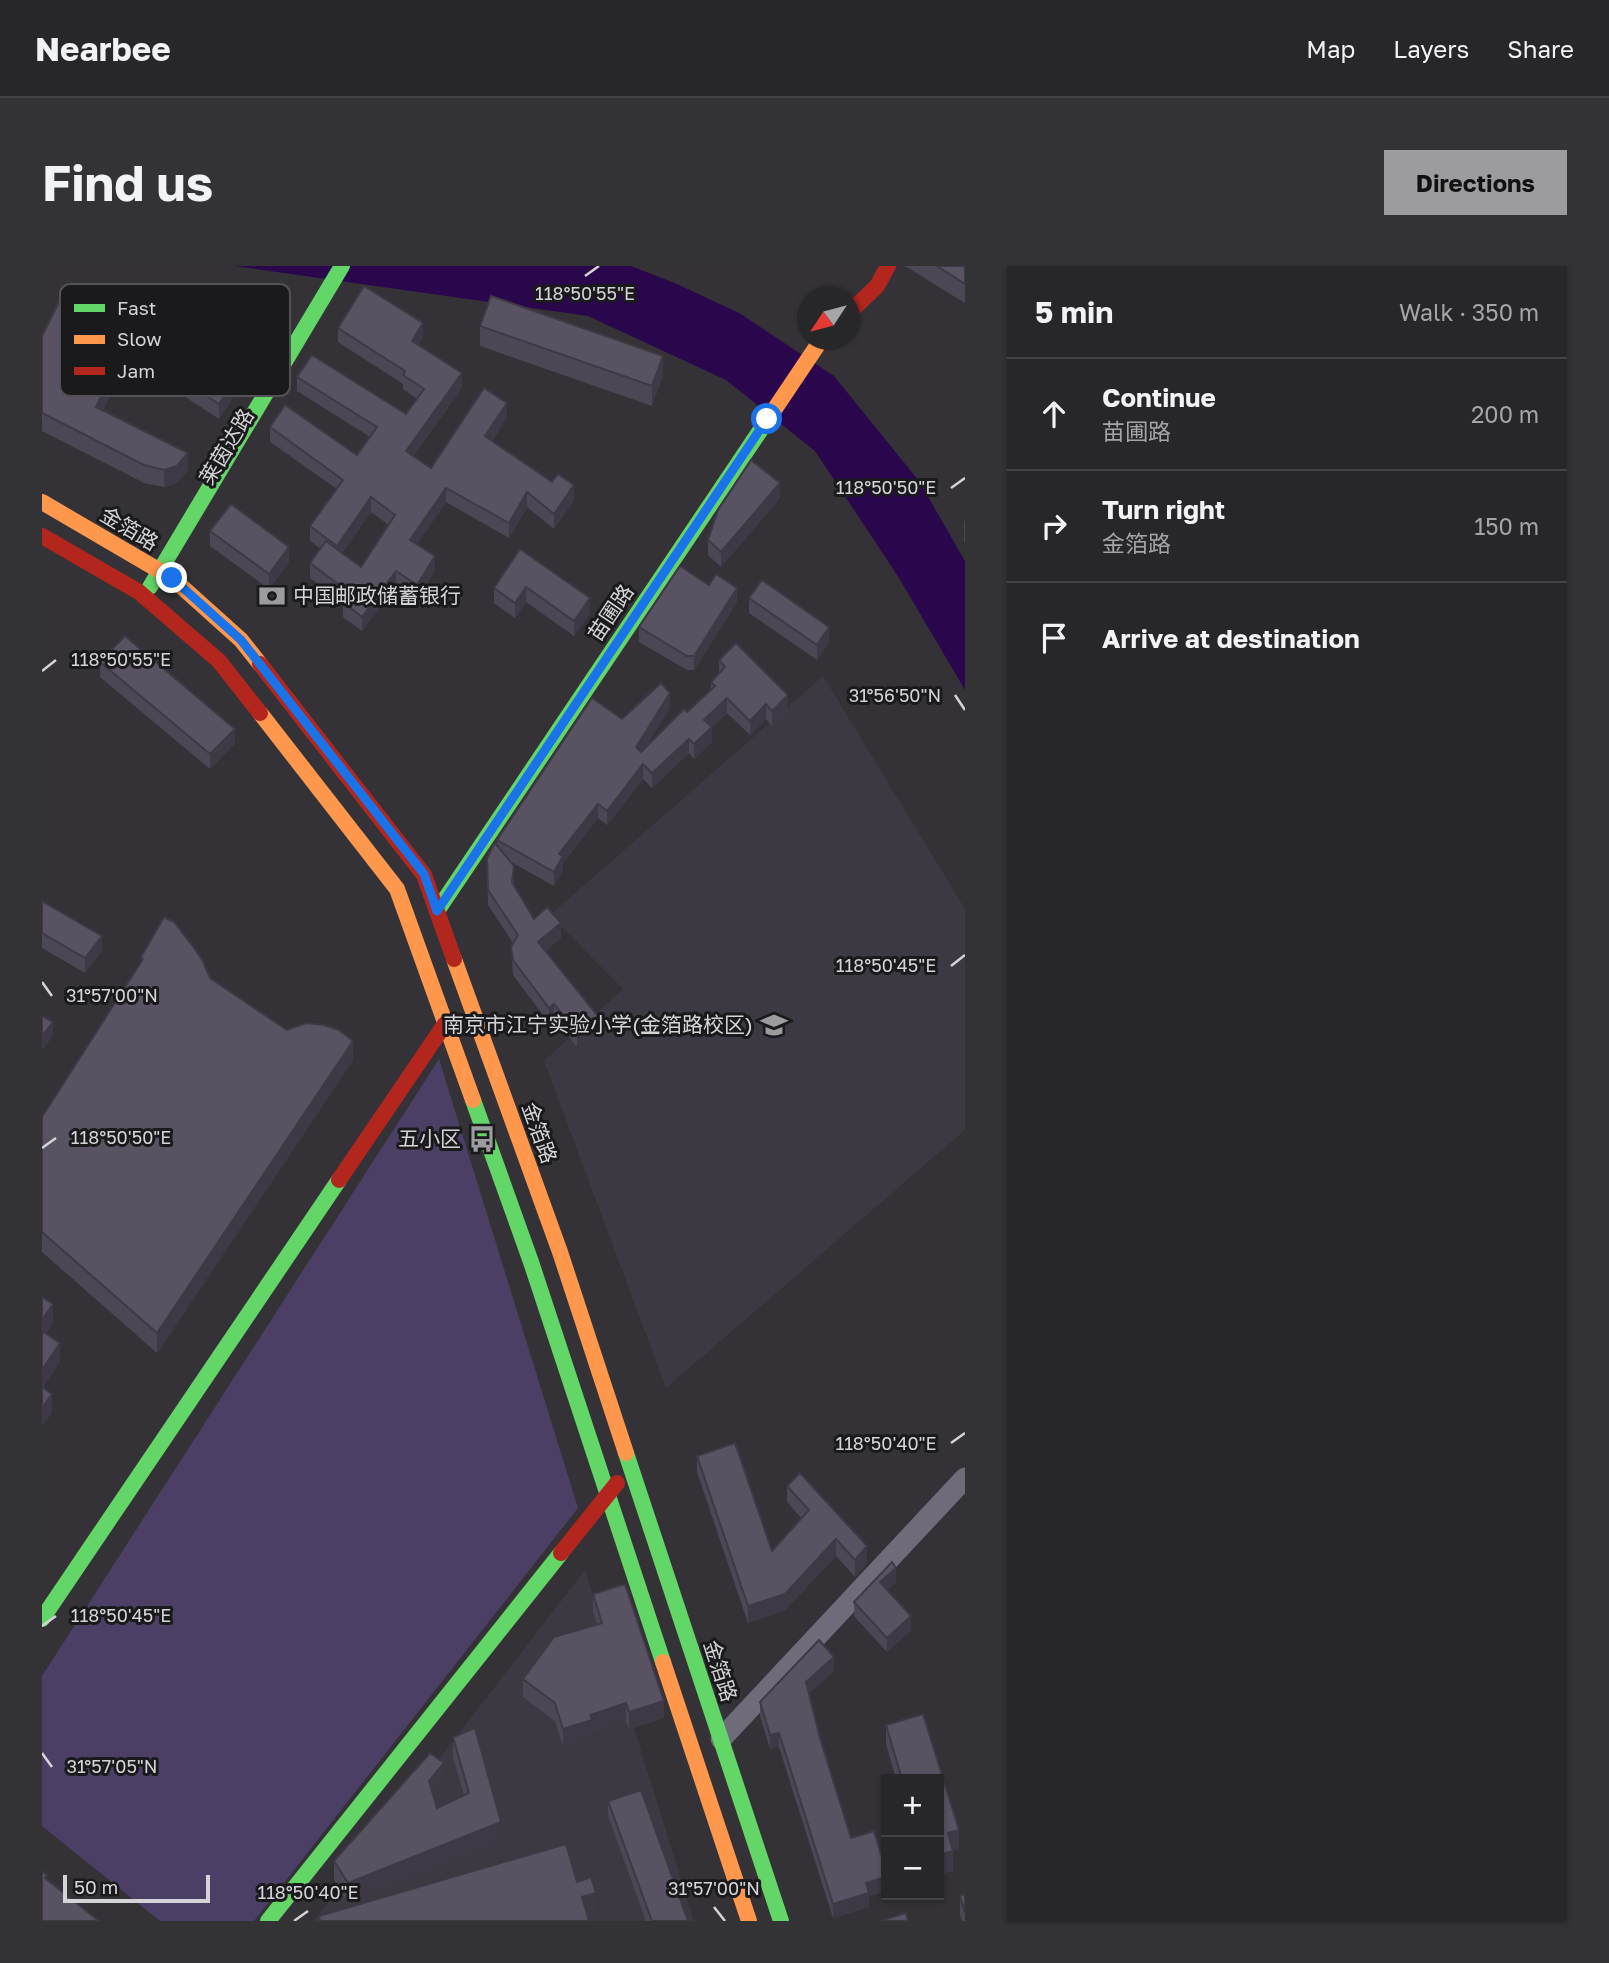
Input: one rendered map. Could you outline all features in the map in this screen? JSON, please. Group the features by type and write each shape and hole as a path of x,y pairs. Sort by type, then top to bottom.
{"main road":[{"path":"290,353 342,266"},
{"path":"860,302 877,286 888,266"},
{"name":"苗圃路","path":"437,911 814,350"},
{"path":"144,597 165,574 166,561 264,396"},
{"name":"莱茵达路","path":"165,574 283,396"},
{"name":"金箔路","path":"42,502 165,574 241,640 424,874 560,1252 781,1921"},
{"path":"42,536 144,597 219,661 397,889 531,1262 749,1921"},
{"path":"42,1619 445,1024"},
{"path":"268,1921 633,1474"},
{"path":"504,1651 611,1502"}],"street":[{"path":"721,1738 965,1478"}],"shaded area":[{"path":"235,266 631,266 739,313 834,376 919,481 965,561 965,690 899,578 815,451 726,380 588,316"},
{"name":"南京市江宁实验小学(金箔路校区)","path":"823,676 965,909 965,1130 666,1388 544,1061 623,989 550,915"},
{"path":"439,1059 578,1508 254,1921 160,1921 42,1826 42,1676"},
{"path":"585,1570 694,1921 314,1921"}],"building":[{"path":"937,266 965,266 965,284"},
{"path":"364,286 423,323 412,341 462,373 406,451 431,468 484,388 507,403 485,436 552,482 558,474 574,485 554,514 527,492 509,523 446,488 410,540 435,556 417,585 396,571 362,617 343,602 350,593 310,563 326,541 361,567 395,515 371,497 337,546 310,526 343,480 270,427 285,405 357,455 377,427 297,377 312,355 406,414 424,389 403,375 405,371 338,328"},
{"path":"491,296 663,356 652,386 480,326"},
{"path":"60,300 60,396 101,396 96,407 188,453 177,466 164,470 144,465 42,413 42,336"},
{"path":"207,396 224,396 219,404"},
{"path":"751,460 780,483 721,552 708,540 718,510"},
{"path":"231,504 289,547 269,574 210,531"},
{"path":"520,549 590,598 574,621 526,587 515,603 494,588"},
{"path":"680,566 709,585 716,574 737,588 694,656 687,656 639,627"},
{"path":"762,580 829,627 817,645 749,598"},
{"path":"125,636 235,729 210,754 100,662"},
{"path":"736,643 788,695 772,711 766,704 750,721 727,698 704,720 712,727 694,744 689,739 652,773 643,764 607,811 598,804 559,854 563,856 554,872 497,840 592,698 622,719 661,683 670,693 636,747 641,752 684,709 687,712 715,686 711,682 725,667 719,660"},
{"path":"495,843 514,866 512,882 534,919 547,907 561,923 538,942 598,1016 577,1032 554,1004 549,1008 513,960 511,947 518,935 488,890 487,858"},
{"path":"42,901 102,936 85,958 42,933"},
{"path":"164,917 174,922 192,945 210,978 287,1030 306,1023 324,1025 339,1030 353,1041 157,1333 42,1232 42,1117 143,959 141,957"},
{"path":"42,1016 53,1022 42,1036"},
{"path":"42,1297 53,1304 42,1320"},
{"path":"42,1331 60,1343 42,1370"},
{"path":"42,1387 52,1394 42,1408"},
{"path":"735,1443 772,1551 809,1510 787,1486 800,1473 867,1546 855,1560 836,1539 785,1594 748,1606 697,1456"},
{"path":"892,1562 896,1568 880,1582 911,1616 887,1638 854,1602"},
{"path":"625,1584 664,1701 629,1712 626,1703 590,1715 592,1720 563,1729 555,1703 523,1679 554,1637 602,1623 593,1594"},
{"path":"819,1640 834,1657 806,1682 851,1838 874,1831 881,1854 881,1878 866,1883 869,1893 833,1904 779,1733 770,1735 760,1702"},
{"path":"923,1714 942,1774 901,1774 886,1725"},
{"path":"475,1728 501,1822 348,1883 334,1861 430,1753 444,1763 429,1781 437,1808 469,1793 453,1737"},
{"path":"944,1782 959,1830 948,1833 953,1851 944,1854"},
{"path":"641,1790 688,1921 652,1921 608,1801"},
{"path":"566,1844 577,1882 591,1877 596,1893 582,1897 589,1921 320,1921 319,1916"},
{"path":"42,1871 47,1875 45,1878 99,1921 42,1921"},
{"path":"965,1894 965,1913 960,1896"},
{"path":"906,1913 908,1921 880,1921"}],"traffic: fast":[{"path":"290,353 342,266"},
{"path":"150,587 264,396"},
{"path":"437,911 770,416"},
{"path":"473,1100 531,1262 663,1662"},
{"path":"42,1619 339,1180"},
{"path":"626,1453 781,1921"},
{"path":"268,1921 561,1553"}],"traffic: slow":[{"path":"770,416 814,350"},
{"path":"42,502 172,578 241,640 260,664"},
{"path":"260,713 397,889 473,1100"},
{"path":"454,959 560,1252 626,1453"},
{"path":"663,1662 749,1921"}],"traffic: jam":[{"path":"860,302 877,286 888,266"},
{"path":"42,536 139,592 219,661 260,713"},
{"path":"260,664 424,875 454,959"},
{"path":"339,1180 445,1024"},
{"path":"561,1553 617,1483"}],"place":[{"name":"中国邮政储蓄银行","path":"272,596"},
{"name":"南京市江宁实验小学(金箔路校区)","path":"774,1025"},
{"name":"五小区","path":"482,1139"}],"route":[{"path":"172,578 241,640 424,874 437,911 767,419"}]}
